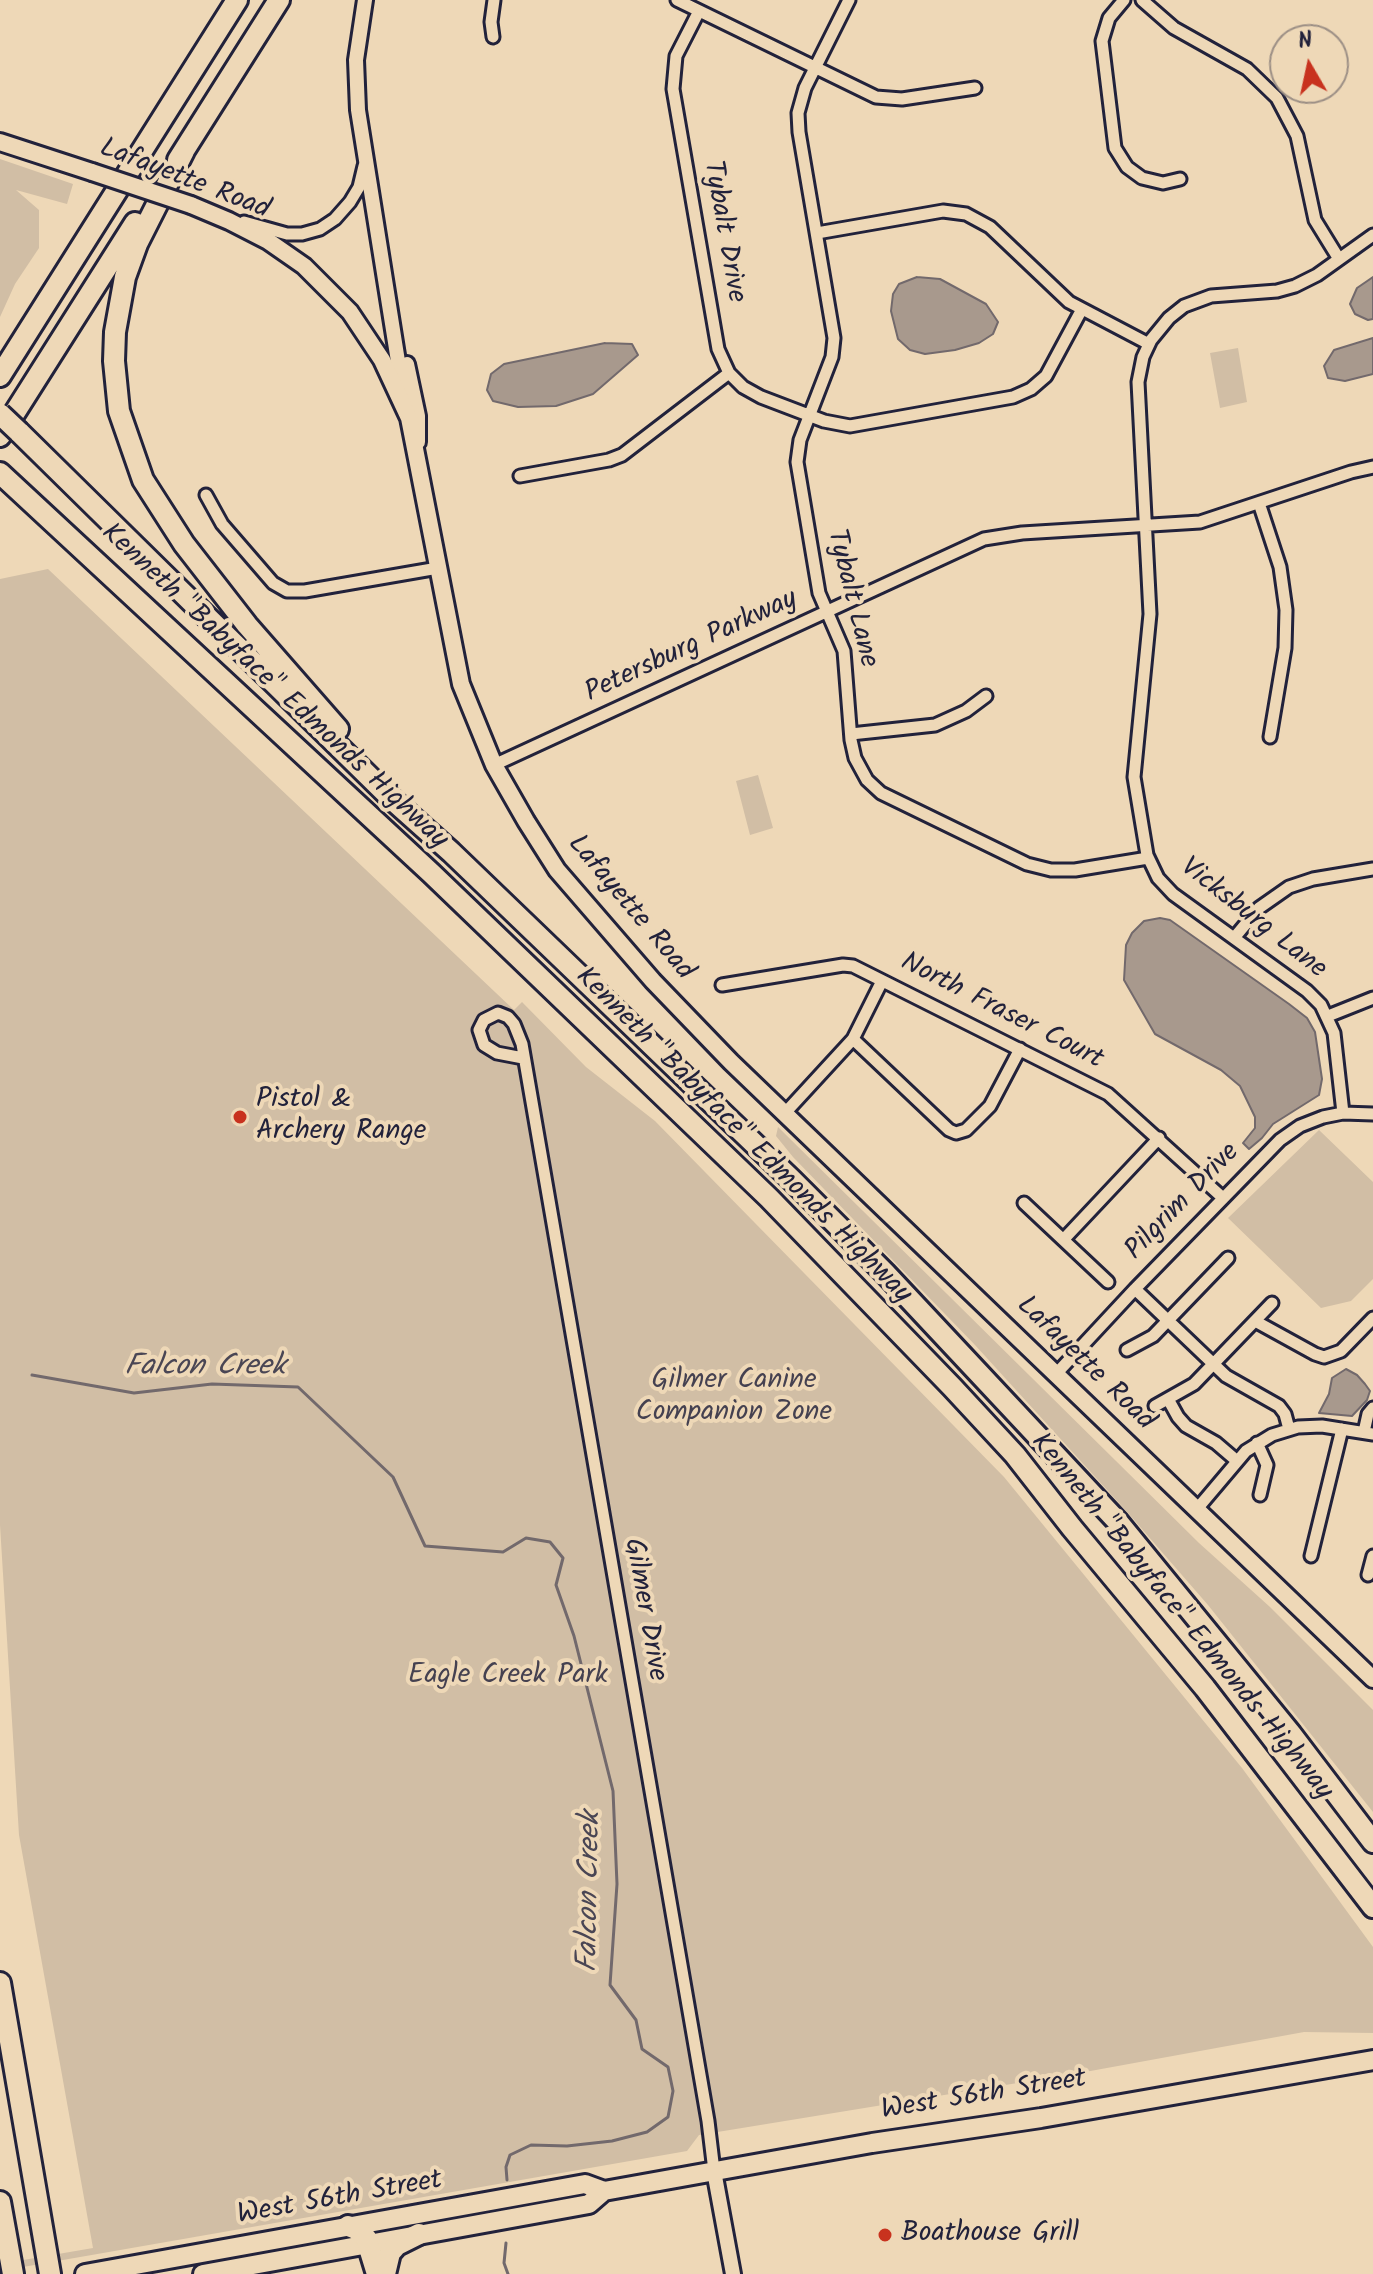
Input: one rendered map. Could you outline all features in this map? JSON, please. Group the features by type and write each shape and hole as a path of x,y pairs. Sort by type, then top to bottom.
{"highway":[{"path":"0,376 237,0"},
{"path":"10,434 279,0"},
{"path":"184,151 133,254 118,314 116,388 119,411 133,456 143,480 177,534 247,625 326,717 451,852"},
{"path":"0,355 50,280 115,195"},
{"name":"Kenneth \"Babyface\" Edmonds Highway","path":"0,414 10,434 792,1180 976,1368 1127,1533 1281,1722 1373,1842"},
{"name":"Kenneth \"Babyface\" Edmonds Highway","path":"0,473 431,873 769,1198 893,1324 1015,1455 1205,1688 1373,1907"},
{"path":"0,1983 50,2274"},
{"path":"0,2202 13,2274"},
{"path":"348,2226 362,2232 369,2244 377,2274"},
{"path":"385,2274 390,2253 405,2240 419,2234"}],"main road":[{"name":"Lafayette Road","path":"0,142 211,213 288,253 338,299 382,360 409,418 461,684 494,765 557,870 653,981 785,1113 1373,1679"},
{"name":"West 56th Street","path":"86,2274 585,2184 604,2191 1373,2060"},
{"name":"West 56th Street","path":"203,2274 589,2204 604,2191"}],"street":[{"path":"365,0 358,42 356,85 402,391 409,418"},
{"path":"493,37 491,13 494,0"},
{"path":"677,0 884,99 906,99 975,88"},
{"name":"Tybalt Lane","path":"849,0 800,101 798,123 834,341 832,357 798,447 797,469 818,587 844,651 853,754 859,768 877,790 1022,863 1051,870 1075,870 1148,858"},
{"path":"1124,0 1109,18 1102,41 1115,148 1127,167 1142,178 1163,183 1180,179"},
{"path":"1142,0 1174,28 1247,69 1277,98 1299,144 1315,220 1339,259"},
{"name":"Tybalt Drive","path":"699,11 676,56 673,89 717,344 729,373"},
{"path":"211,213 280,233 294,235 320,229 341,214 353,198 361,181 365,158"},
{"path":"817,233 943,211 966,214 990,227 1061,296 1149,344 1169,318 1193,302 1225,294 1277,291 1295,286 1317,275 1373,235"},
{"path":"390,301 418,416 418,462"},
{"path":"520,476 622,455 729,373 750,392 835,424 861,425 1013,397 1031,389 1046,376 1082,309"},
{"name":"Vicksburg Lane","path":"1149,344 1141,362 1138,382 1149,625 1134,777 1148,858 1164,886 1314,997 1328,1016 1335,1041 1343,1113"},
{"name":"Petersburg Parkway","path":"494,765 984,539 1022,533 1200,522 1373,467"},
{"path":"206,495 222,524 273,583 287,591 305,591 438,568"},
{"path":"1259,503 1281,571 1286,610 1286,643 1270,737"},
{"path":"851,734 935,725 966,711 986,696"},
{"path":"1234,938 1259,908 1289,887 1313,879 1373,869"},
{"name":"North Fraser Court","path":"722,985 843,965 853,966 1108,1094 1223,1198"},
{"path":"785,1113 853,1039 882,981"},
{"path":"1328,1016 1373,998"},
{"name":"Gilmer Drive","path":"523,1058 497,1053 484,1045 479,1030 484,1020 498,1013 508,1017 522,1044 714,2171"},
{"path":"853,1039 949,1130 957,1133 966,1130 990,1106 1020,1049"},
{"name":"Pilgrim Drive","path":"1056,1374 1273,1146 1318,1118 1343,1113 1373,1114"},
{"path":"1064,1239 1159,1138"},
{"path":"1024,1203 1108,1282"},
{"path":"1127,1350 1153,1336 1228,1258"},
{"path":"1135,1289 1226,1376 1279,1406 1289,1429"},
{"path":"1155,1406 1187,1389 1272,1303"},
{"path":"1255,1321 1324,1357 1341,1351 1373,1318"},
{"path":"1168,1399 1186,1426 1222,1447 1237,1461"},
{"path":"1197,1509 1237,1461 1257,1443 1289,1429 1322,1426 1368,1433 1368,1414 1373,1408"},
{"path":"1311,1556 1342,1429"},
{"path":"1257,1443 1267,1463 1260,1495"},
{"path":"1368,1575 1373,1556"},
{"path":"714,2171 733,2274"}],"green space":[{"path":"0,159 73,184 67,204 16,190 39,210 39,248 15,284 0,317"},
{"path":"1238,348 1247,402 1220,408 1210,353"},
{"name":"Eagle Creek Park","path":"48,569 514,1010 522,1002 586,1067 655,1121 1004,1477 1242,1768 1373,1947 1373,2033 1304,2032 1085,2072 699,2135 687,2151 0,2271 0,2264 93,2248 19,1835 0,1525 0,579"},
{"path":"758,775 773,828 750,835 736,781"},
{"path":"778,1127 1199,1543 1270,1607 1373,1710 1373,1812 1208,1605 975,1345 793,1157 776,1136"},
{"path":"1319,1130 1373,1182 1373,1279 1351,1301 1321,1308 1228,1218"}],"shaded area":[{"path":"917,277 940,279 986,304 998,322 993,334 979,343 955,350 925,354 910,350 898,339 891,311 893,294 899,284"},
{"path":"1373,277 1373,319 1368,320 1355,314 1350,304 1357,288"},
{"path":"1373,338 1373,374 1345,381 1328,378 1324,366 1334,350"},
{"path":"605,343 632,344 638,355 593,394 556,406 518,407 493,401 487,390 491,374 504,364"},
{"path":"1170,920 1289,1004 1307,1018 1315,1032 1322,1079 1319,1095 1273,1124 1249,1149 1243,1143 1255,1128 1255,1117 1240,1086 1221,1070 1155,1034 1124,980 1126,945 1132,933 1144,921"},
{"path":"1346,1369 1357,1375 1370,1391 1367,1400 1352,1416 1319,1413 1329,1394 1332,1378"}],"waterway":[{"name":"Falcon Creek","path":"32,1375 134,1393 212,1384 298,1387 393,1477 425,1546 503,1552 526,1538 550,1542 563,1558 556,1585 574,1636 613,1791 617,1884 610,1985 636,2020 642,2049 668,2067 673,2091 668,2117 647,2132 612,2141 567,2146 531,2145 510,2155 506,2167 507,2180"},
{"name":"Falcon Creek","path":"506,2243 504,2263 508,2274"}],"place":[{"name":"Pistol & Archery Range","path":"240,1117"},
{"name":"Boathouse Grill","path":"885,2235"}],"park label":[{"name":"Gilmer Canine Companion Zone","path":"734,1398"}]}
